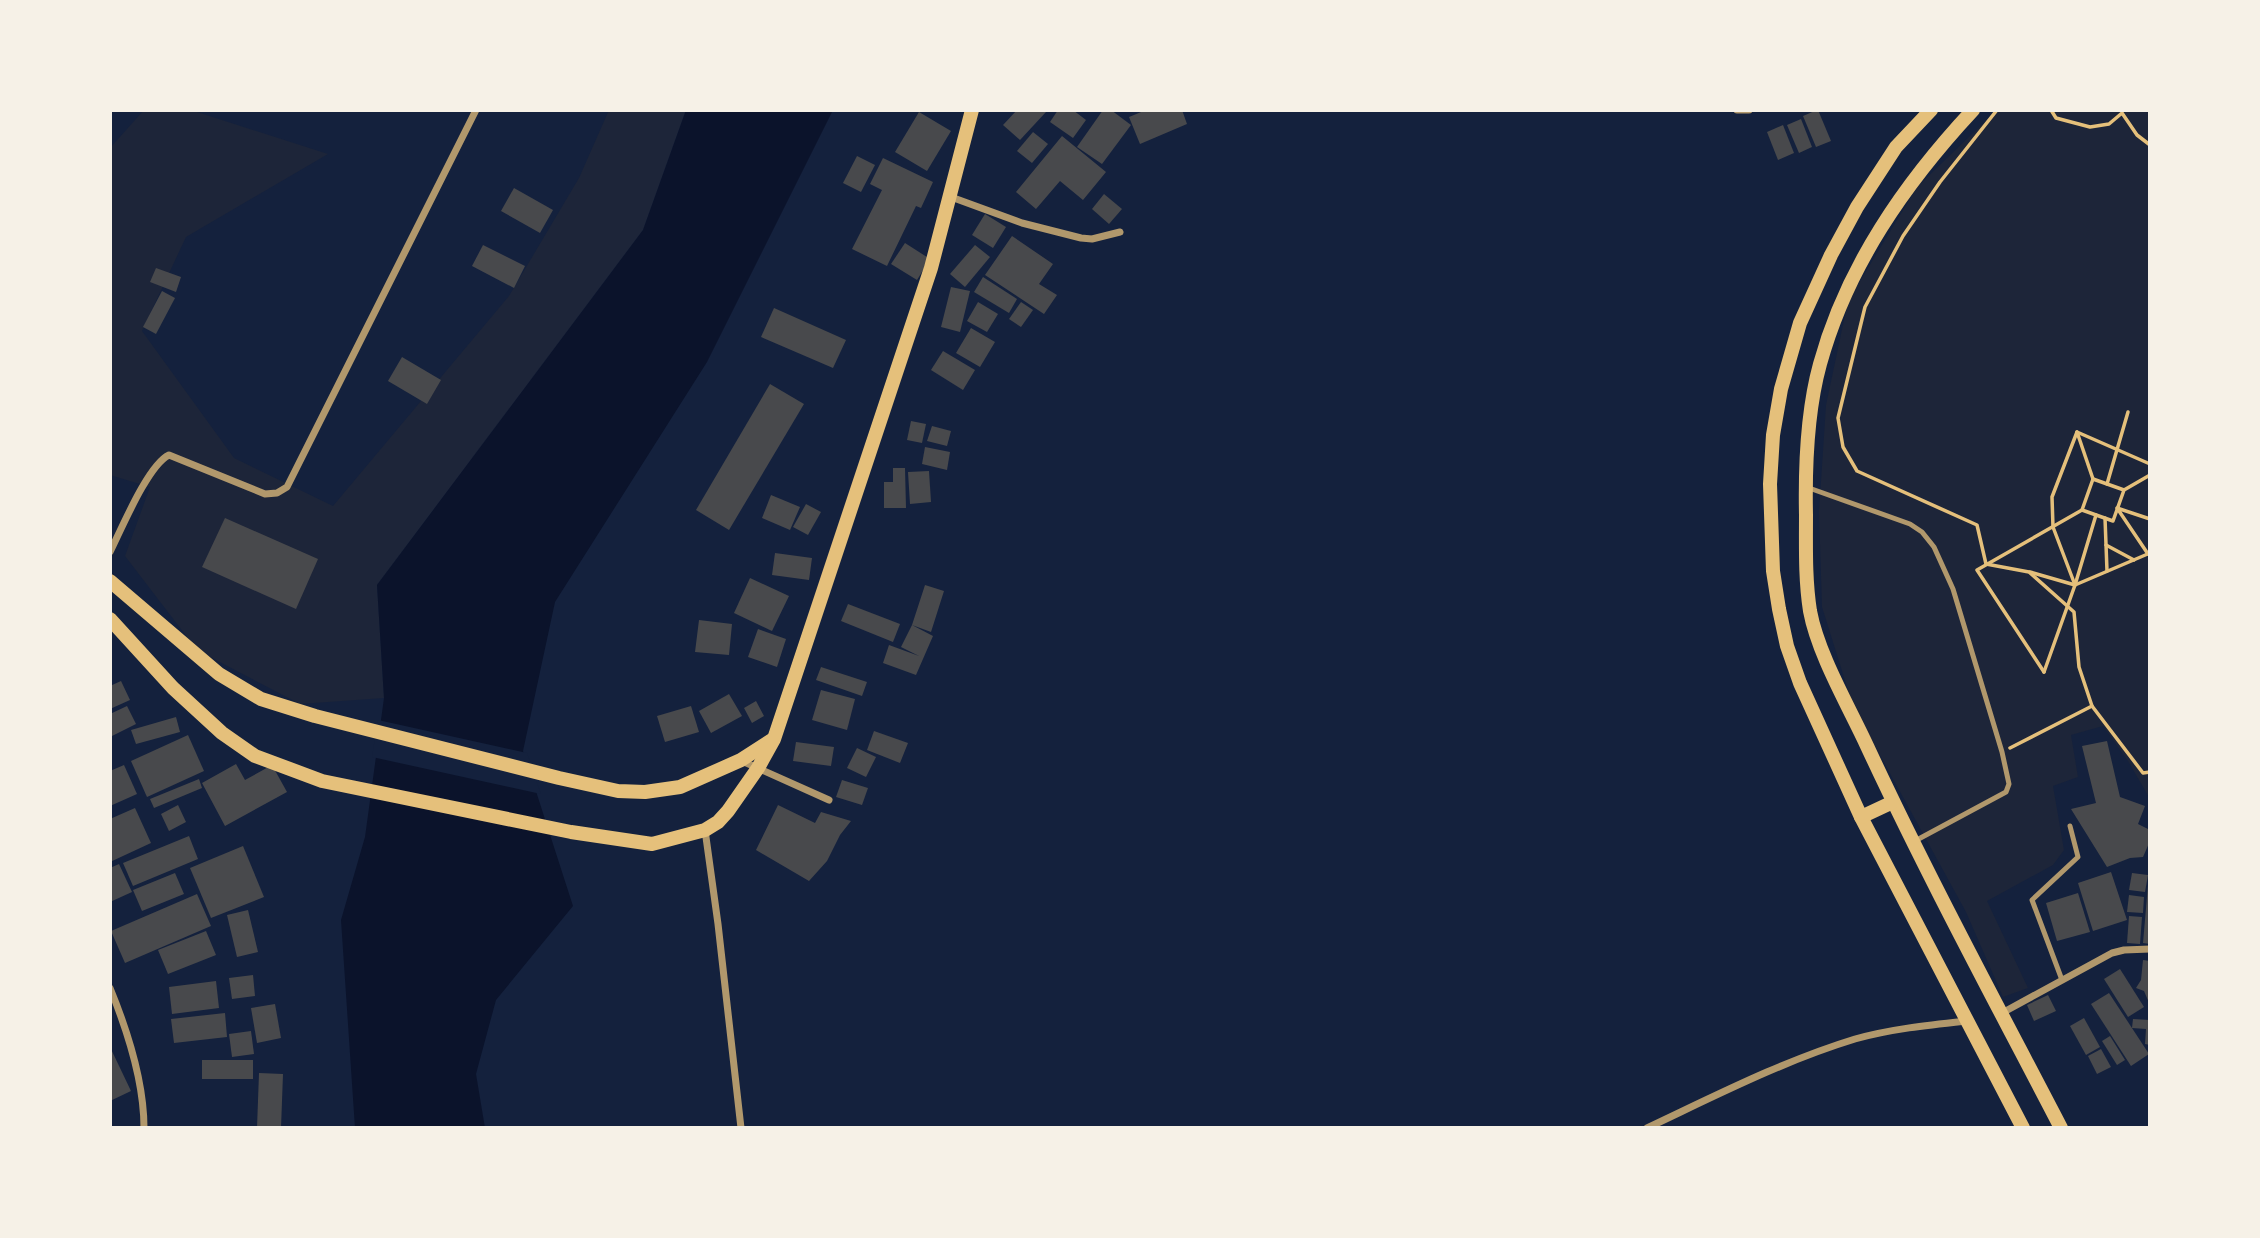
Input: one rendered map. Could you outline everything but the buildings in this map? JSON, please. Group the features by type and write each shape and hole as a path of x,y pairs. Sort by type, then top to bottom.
{"main road":[{"path":"110,620 173,688 222,733 255,756 322,781 570,832 652,844 705,830 729,811 774,739 931,268 972,110"},
{"path":"1931,110 1896,148 1857,207 1831,255 1800,323 1781,389 1773,435 1770,538 1779,609 1800,683 1861,817 2023,1128"},
{"path":"1973,110 1923,166 1900,197 1869,246 1832,327 1812,403 1805,487 1807,586 1816,633 1893,802 2061,1128"},
{"path":"110,582 219,674 261,699 314,716 559,779 618,792 645,792 680,787 741,760 774,739"},
{"path":"1861,817 1893,802"}],"street":[{"path":"110,551 141,490 159,461 169,455 265,494 277,493 287,487 476,110"},
{"path":"1737,110 1749,110"},
{"path":"951,197 1022,223 1081,238 1092,239 1120,232"},
{"path":"741,760 829,800"},
{"path":"705,830 719,925 741,1128"},
{"path":"2002,1013 2112,953 2150,949"},
{"path":"110,988 123,1021 137,1072 144,1109 144,1128"},
{"path":"1647,1128 1800,1059 1856,1039 1969,1021"}],"lane":[{"path":"1805,487 1910,524 1922,532 1934,547 1953,589 2002,752 2009,784 2006,792 1913,842"},
{"path":"2062,980 2032,900 2078,857 2070,826"}],"path":[{"path":"1986,564 1977,525 1857,471 1843,447 1838,418 1865,307 1903,236 1940,182 1997,110"},
{"path":"2051,110 2056,118 2090,127 2109,124 2122,113 2137,135 2150,145"},
{"path":"2107,484 2128,412"},
{"path":"2077,432 2150,464"},
{"path":"2077,432 2093,479 2082,510 1977,570 2044,672 2096,515"},
{"path":"2075,585 2053,527 2052,497 2077,432"},
{"path":"2082,510 2113,521 2124,489 2150,475"},
{"path":"2093,479 2124,489"},
{"path":"1986,564 2075,585 2149,554 2117,508"},
{"path":"2117,508 2150,519"},
{"path":"2105,518 2107,571"},
{"path":"2106,545 2134,560"},
{"path":"2029,572 2074,612 2079,667 2092,706 2143,773 2150,772"},
{"path":"2002,752 2092,706"}],"shaded area":[{"path":"144,110 191,110 328,154 186,237 142,331 234,458 333,506 509,296 579,178 609,110 686,110 643,230 377,585 384,698 300,704 197,650 125,556 150,487 110,475 110,148"},
{"path":"686,110 833,110 707,362 555,602 523,751 573,906 496,1000 476,1074 485,1128 355,1128 341,920 365,837 384,698 377,585 643,230"},
{"path":"1997,110 2150,110 2150,799 2103,726 2071,735 2078,777 2053,786 2064,850 2053,865 1987,901 2028,988 2003,997 1966,912 1853,706 1822,607 1819,512 1826,405 1848,301 1917,187"}],"pier":[{"path":"378,720 527,753 541,794 372,757"}]}
